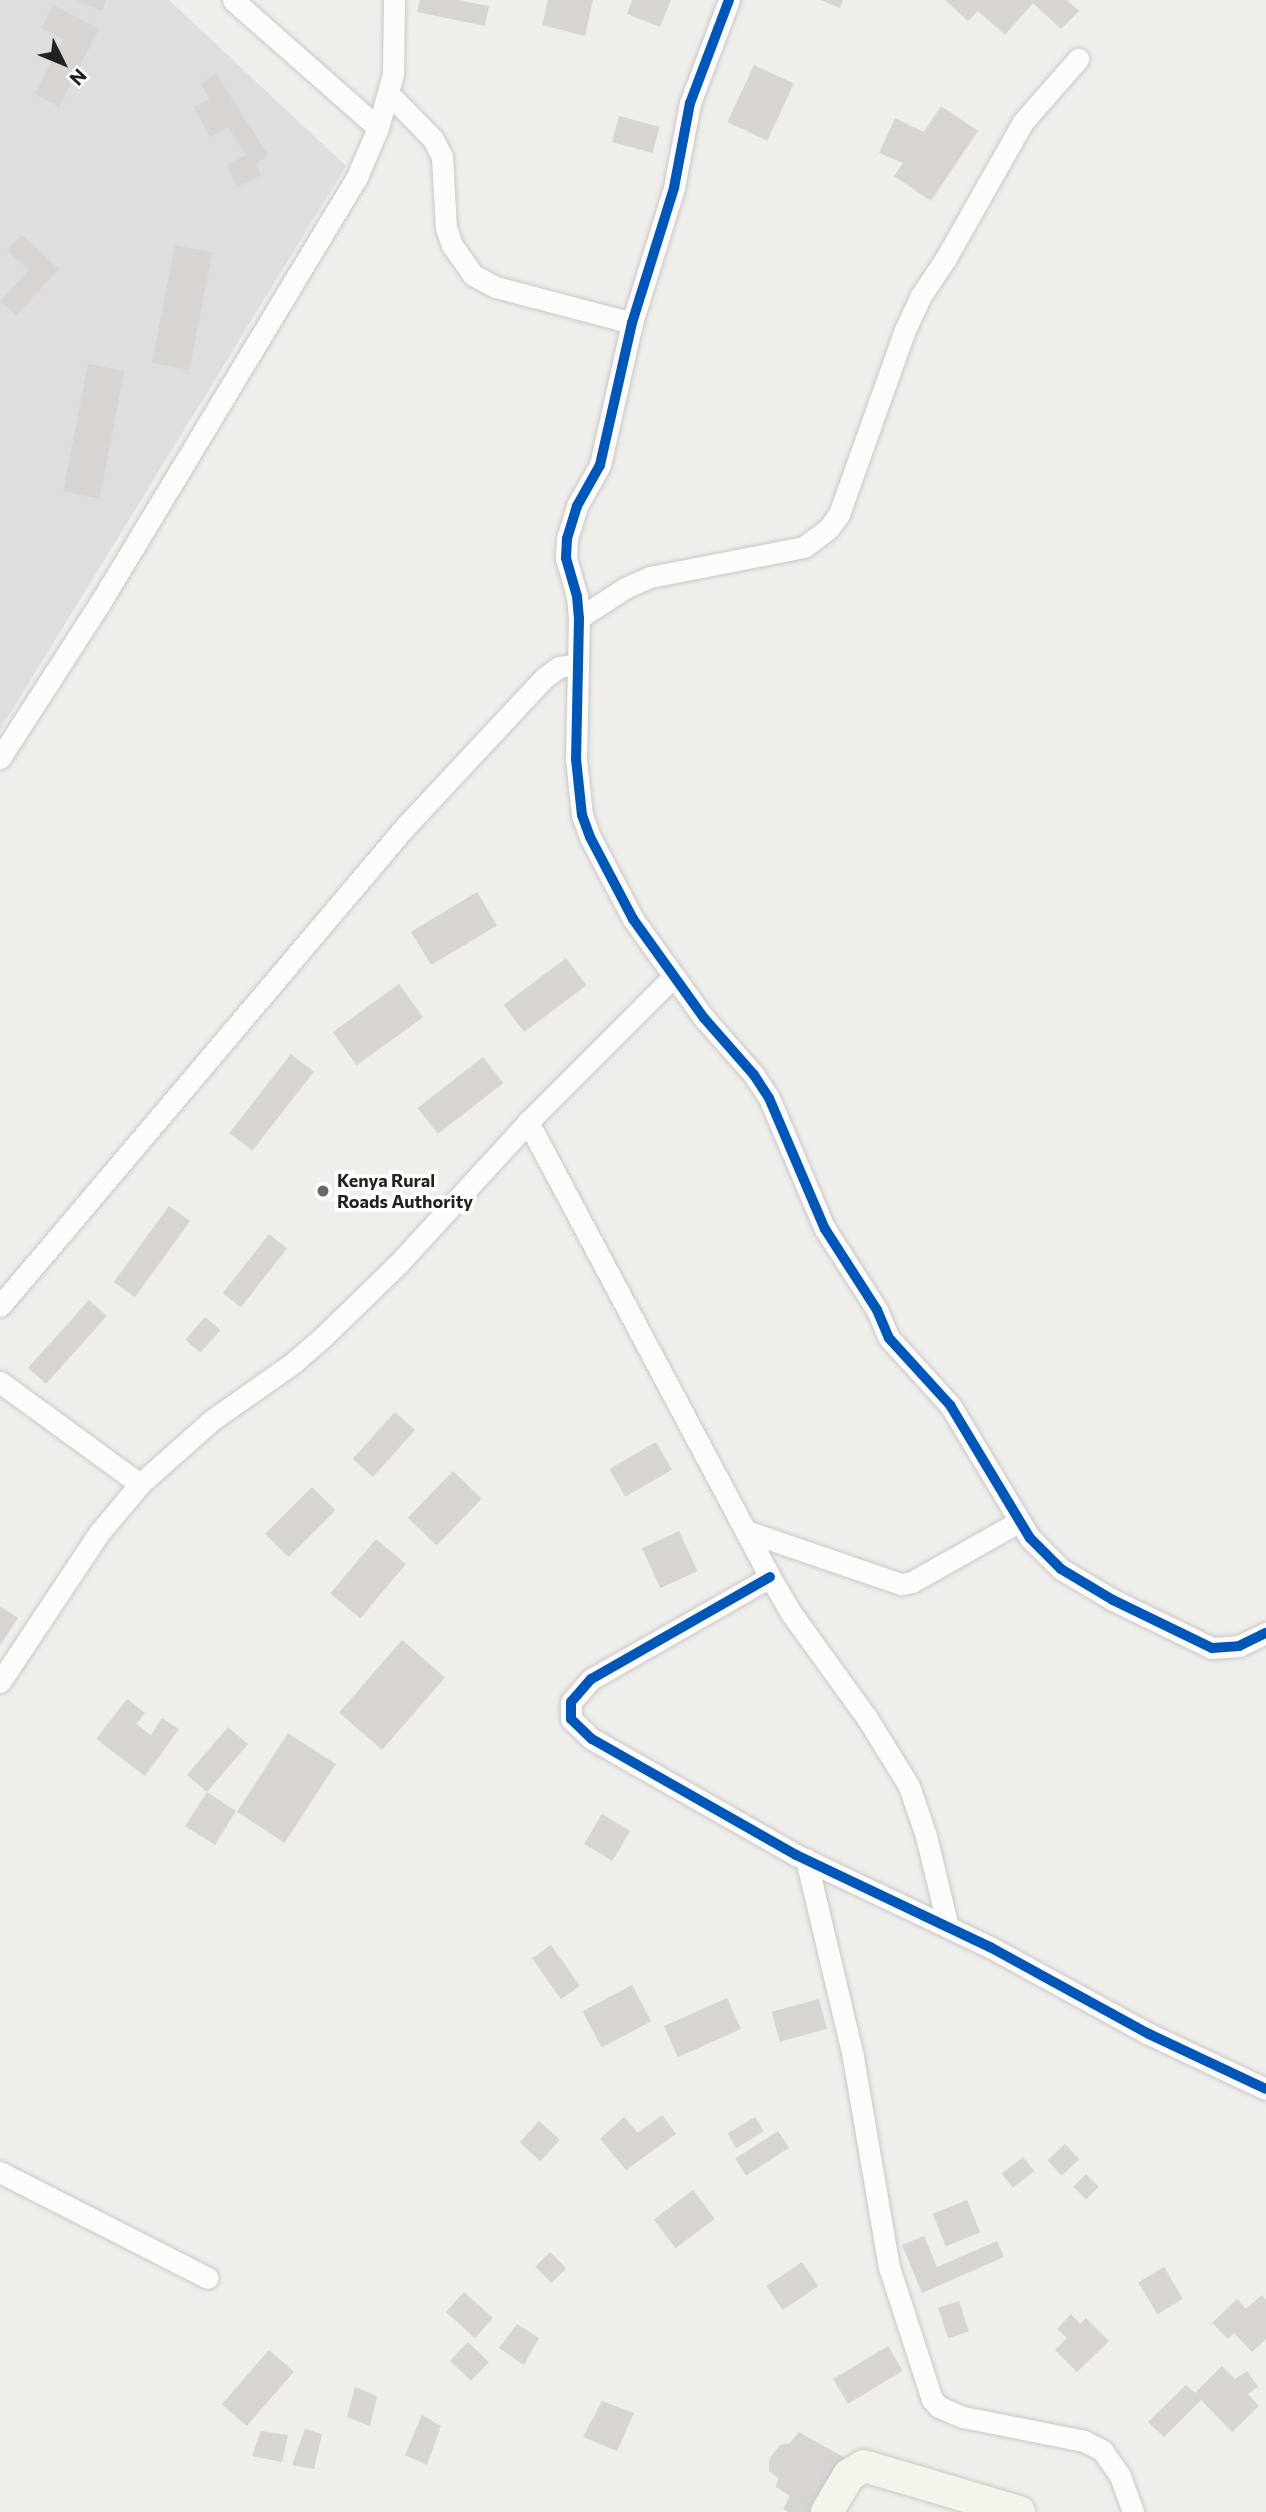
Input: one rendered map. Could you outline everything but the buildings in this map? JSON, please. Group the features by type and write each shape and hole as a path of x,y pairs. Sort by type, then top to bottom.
{"street":[{"path":"233,0 378,128"},
{"path":"0,758 100,603 356,179 378,128 393,74 394,0"},
{"path":"729,0 690,103 674,188 632,323 600,464 577,506 567,539 566,558 577,596 579,618 576,759 582,815 590,837 633,919 704,1018 754,1075 769,1098 825,1229 877,1310 889,1338 950,1405 1030,1538 1061,1569 1113,1600 1192,1640 1222,1650 1239,1646 1266,1633"},
{"path":"579,618 625,588 650,577 804,547 829,528 839,514 904,332 920,297 946,258 1023,121 1078,59"},
{"path":"388,93 433,139 442,156 446,228 452,245 474,275 496,287 632,323"},
{"path":"0,1306 405,827 544,678 559,667 578,664"},
{"path":"0,1682 99,1533 140,1484 212,1420 293,1363 322,1338 399,1263 528,1122 674,976"},
{"path":"528,1122 676,1406 770,1577 792,1613 867,1718 909,1786 926,1836 948,1927"},
{"path":"0,1382 140,1484"},
{"path":"746,1531 901,1584 912,1582 1020,1521"},
{"path":"770,1577 591,1679 571,1702 571,1719 603,1745 806,1860 948,1927 1149,2034 1266,2089"},
{"path":"806,1860 853,2057 889,2267 932,2399 939,2407 963,2417 1084,2441 1102,2450 1120,2476 1133,2512"},
{"path":"0,2172 208,2278"},
{"path":"827,2512 849,2475 864,2466 1019,2512"}],"shaded area":[{"path":"0,0 169,0 346,166 0,730"}],"cycle path":[{"path":"729,0 690,103 674,188 632,323 600,465 577,506 567,539 566,558 577,596 579,618 576,759 582,815 590,837 633,919 704,1018 754,1075 769,1098 825,1229 877,1310 889,1338 950,1405 1030,1538 1061,1569 1113,1600 1212,1648 1239,1646 1266,1633"},
{"path":"770,1577 591,1679 571,1702 571,1719 592,1739 796,1855 990,1947 1149,2034 1266,2089"}],"place":[{"name":"Kenya Rural Roads Authority","path":"323,1191"}]}
